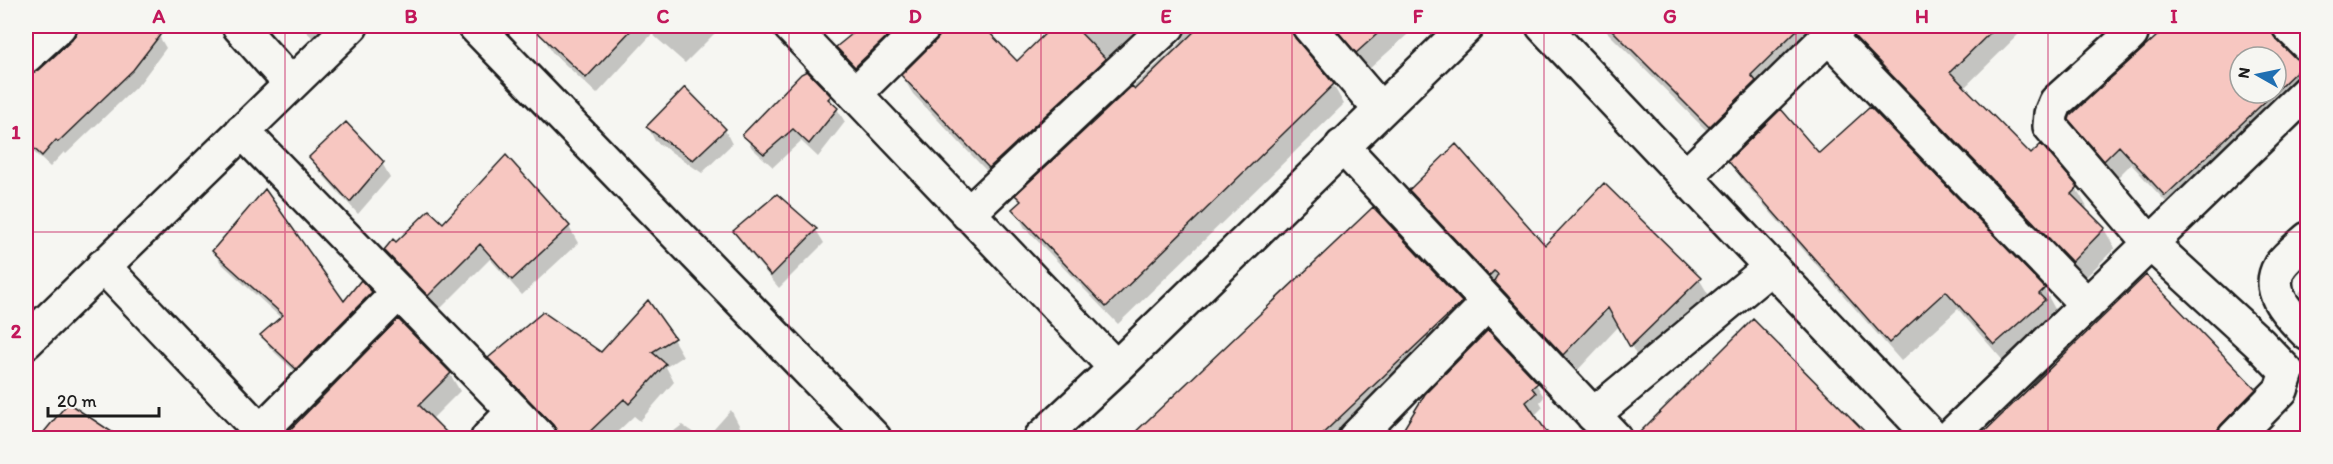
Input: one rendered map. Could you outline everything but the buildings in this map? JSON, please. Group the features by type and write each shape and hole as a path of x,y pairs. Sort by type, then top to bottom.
{"street":[{"path":"26,56 59,26"},
{"path":"239,26 291,84"},
{"path":"28,336 351,26"},
{"path":"475,26 874,438"},
{"path":"789,26 1116,368"},
{"path":"855,94 924,26"},
{"path":"968,214 1168,26"},
{"path":"1309,26 1380,109"},
{"path":"1054,434 1116,368 1467,26"},
{"path":"1543,26 1933,438"},
{"path":"2131,26 2131,34 2056,102 2051,114 2050,126 2150,243 2282,364 2287,372 2281,390 2234,438"},
{"path":"2289,26 2307,45"},
{"path":"1686,176 1833,31 2087,305"},
{"path":"1949,438 2307,91"},
{"path":"243,131 540,438"},
{"path":"1342,146 1615,438"},
{"path":"2307,239 2280,266 2275,285 2276,295 2283,307 2307,334"},
{"path":"103,266 257,435 399,292"},
{"path":"1593,415 1771,267"},
{"path":"1355,438 1488,303"},
{"path":"2259,343 2283,307"},
{"path":"488,438 514,411"}]}
